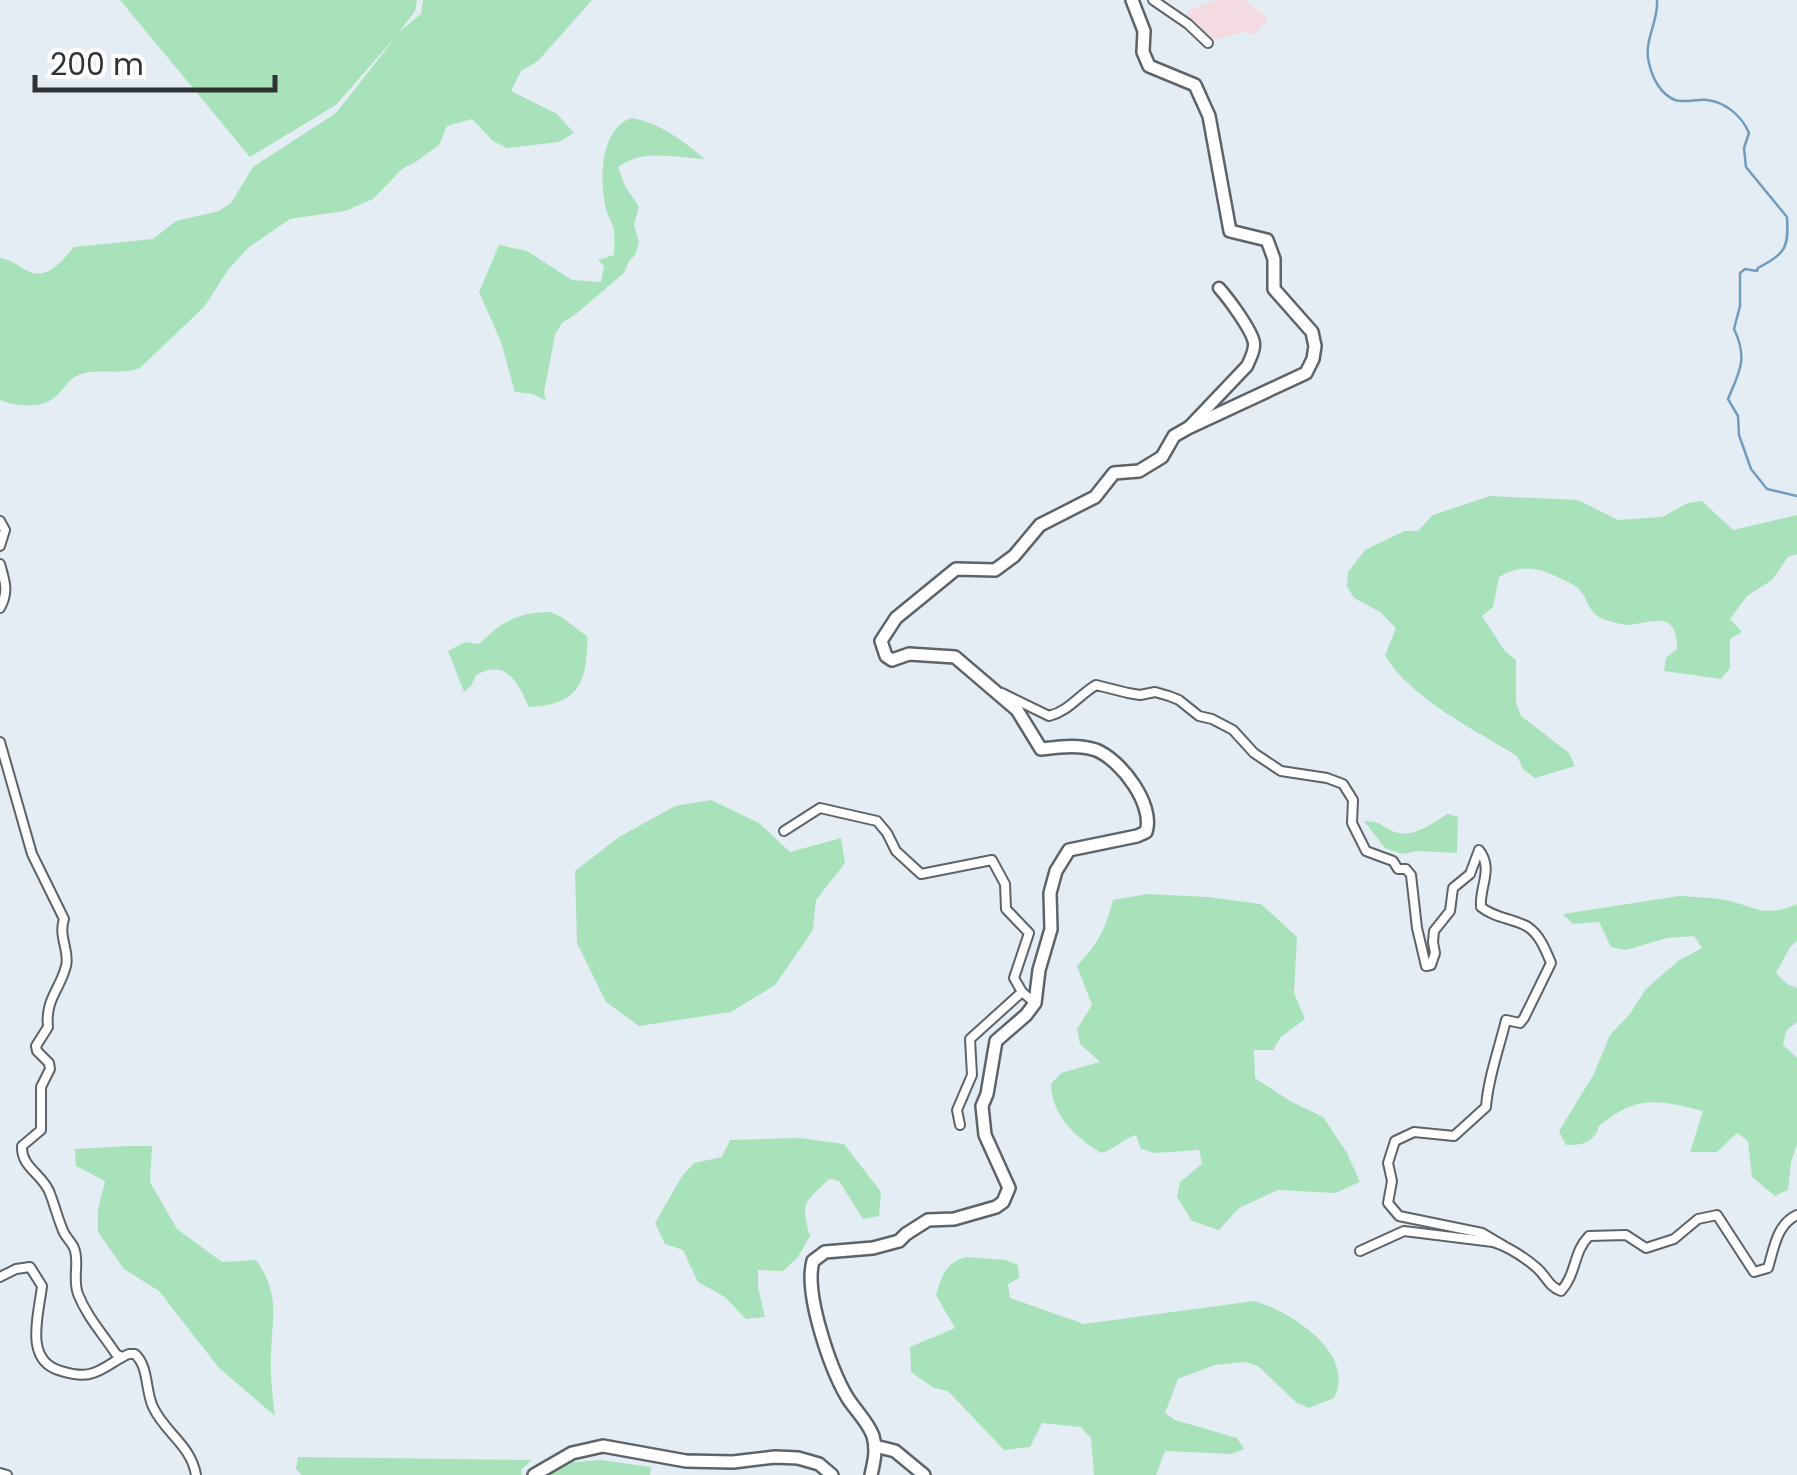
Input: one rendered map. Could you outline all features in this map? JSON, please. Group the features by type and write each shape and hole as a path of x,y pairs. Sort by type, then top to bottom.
{"main road":[{"path":"871,1475 875,1446 871,1430 845,1393 826,1348 810,1284 813,1261 825,1252 873,1248 900,1241 928,1220 971,1215 1003,1202 1009,1188 985,1135 982,1106 996,1041 1034,1003 1051,929 1050,894 1056,871 1070,850 1137,836 1146,832 1149,822 1140,794 1120,768 1098,751 1070,746 1041,750 1017,710 955,657 910,654 892,660 886,656 881,641 896,618 956,569 995,570 1014,556 1040,525 1095,496 1114,473 1139,471 1162,457 1174,436 1306,373 1313,360 1312,332 1274,289 1274,260 1267,240 1230,231 1208,116 1195,85 1148,66 1143,52 1144,31 1132,0"},
{"path":"534,1475 572,1454 604,1446 686,1462 798,1458 820,1464 832,1475"},
{"path":"875,1446 895,1450 924,1475"}],"street":[{"path":"1153,0 1208,43"},
{"path":"1188,428 1247,366 1252,354 1254,341 1219,288"},
{"path":"0,521 4,530 0,546"},
{"path":"0,564 7,585 0,608"},
{"path":"993,690 1050,716 1061,714 1096,685 1128,694 1156,692 1233,730 1254,754 1281,771 1343,784 1353,800 1352,823 1366,852 1393,861 1398,869 1406,869 1411,875 1416,928 1426,966 1435,953 1434,932 1450,911 1453,888 1470,874 1480,850 1485,857 1486,874 1480,894 1482,907 1491,915 1529,928 1551,963 1524,1018 1520,1022 1506,1020 1488,1084 1486,1107 1454,1136 1414,1132 1395,1141 1388,1163 1392,1181 1388,1204 1399,1216 1482,1234 1540,1270 1550,1287 1561,1291 1571,1280 1580,1244 1589,1236 1626,1235 1646,1248 1674,1239 1698,1219 1717,1215 1754,1272 1768,1268 1777,1236 1788,1218 1797,1214"},
{"path":"0,742 32,854 64,919 60,931 67,964 46,1013 48,1028 36,1046 50,1069 41,1087 40,1130 22,1146 22,1156 26,1165 44,1180 63,1232 74,1246 74,1280 88,1316 116,1354 122,1356"},
{"path":"784,831 820,808 876,821 896,851 921,874 992,860 1005,884 1006,908 1029,933 1014,978 1034,1003"},
{"path":"960,1126 957,1110 972,1075 970,1038 1022,992"},
{"path":"1360,1252 1404,1231 1504,1246"},
{"path":"0,1277 16,1268 30,1268 42,1286 35,1336 40,1355 54,1369 91,1374 122,1356 135,1354 142,1360 151,1404 189,1453 196,1475"}],"shaded area":[{"path":"1216,0 1244,0 1268,19 1253,35 1243,32 1208,42 1184,18 1189,10"}],"green space":[{"path":"120,0 417,0 415,11 400,31 421,14 423,0 592,0 538,61 521,71 511,91 557,114 574,133 559,142 507,148 493,141 472,119 447,126 439,145 402,169 373,199 345,211 290,219 248,248 204,307 140,368 80,375 42,404 6,402 0,400 0,258 39,274 58,264 74,247 153,239 176,221 219,211 231,203 253,167 336,113 398,34 336,105 250,157"},
{"path":"631,118 661,128 705,159 649,156 618,167 639,207 634,224 639,243 635,255 624,273 562,323 555,335 544,392 546,401 533,394 515,392 501,342 479,292 499,245 527,251 572,280 601,282 604,266 598,260 614,255 613,229 604,198 604,157 613,133"},
{"path":"1490,496 1578,500 1618,520 1662,517 1688,503 1702,501 1733,530 1797,515 1797,554 1788,557 1772,580 1747,596 1730,619 1742,632 1730,639 1730,668 1721,679 1664,671 1666,658 1677,649 1676,636 1667,623 1626,625 1603,619 1591,609 1578,588 1541,571 1517,570 1499,577 1493,607 1482,616 1505,651 1516,660 1516,703 1521,716 1569,753 1575,766 1535,778 1523,769 1517,756 1445,712 1410,685 1385,655 1396,628 1380,612 1354,598 1347,586 1348,572 1365,550 1404,531 1418,531 1433,515"},
{"path":"550,612 587,636 584,673 569,696 552,704 529,707 510,675 496,670 476,675 464,692 448,651 465,642 479,644 519,616"},
{"path":"711,800 759,823 790,852 841,838 845,863 816,900 813,930 775,985 731,1012 639,1026 606,1002 577,943 575,871 619,837 675,806"},
{"path":"1448,814 1458,817 1457,853 1402,854 1385,848 1364,821 1402,834 1423,829"},
{"path":"1147,894 1261,904 1297,937 1294,993 1305,1019 1281,1037 1273,1050 1254,1050 1255,1078 1323,1117 1347,1153 1360,1182 1335,1193 1278,1190 1239,1208 1219,1230 1192,1221 1177,1197 1180,1182 1202,1164 1199,1150 1155,1153 1141,1149 1136,1135 1101,1153 1060,1115 1051,1084 1061,1073 1100,1062 1080,1044 1077,1029 1092,1005 1077,966 1100,936 1113,900"},
{"path":"1679,896 1719,899 1766,911 1797,904 1797,941 1776,973 1797,988 1797,1022 1786,1031 1783,1045 1797,1058 1797,1144 1788,1190 1775,1196 1752,1177 1748,1141 1737,1133 1717,1152 1690,1152 1703,1111 1652,1102 1617,1113 1599,1126 1586,1143 1566,1145 1559,1131 1594,1074 1610,1035 1645,990 1678,961 1702,948 1694,936 1667,938 1626,950 1611,947 1599,922 1573,924 1563,914"},
{"path":"800,1138 844,1144 881,1192 879,1216 863,1219 839,1181 829,1179 807,1203 805,1216 810,1236 798,1257 783,1271 758,1270 765,1317 746,1319 725,1297 698,1282 683,1250 665,1244 655,1223 682,1176 694,1163 722,1157 730,1140"},
{"path":"152,1146 150,1182 177,1229 222,1262 256,1260 264,1273 273,1308 271,1367 275,1416 219,1368 159,1291 124,1269 98,1232 98,1209 105,1181 76,1166 75,1149"},
{"path":"966,1257 1006,1260 1018,1265 1019,1278 1008,1284 1010,1298 1084,1324 1254,1301 1269,1306 1301,1324 1328,1350 1339,1381 1334,1398 1309,1408 1297,1403 1258,1366 1244,1362 1215,1365 1178,1379 1165,1413 1175,1420 1237,1438 1244,1449 1232,1454 1165,1451 1156,1475 1094,1475 1091,1438 1081,1427 1042,1423 1030,1447 1004,1450 948,1391 934,1388 911,1372 910,1347 955,1328 936,1295 945,1271"},
{"path":"298,1457 532,1460 521,1470 522,1475 302,1475 296,1469"},
{"path":"601,1460 651,1467 650,1475 544,1475 551,1464"}],"waterway":[{"path":"1657,0 1648,55 1658,85 1675,100 1714,101 1737,116 1749,133 1744,148 1746,167 1787,217 1786,243 1780,254 1757,271 1745,269 1740,273 1740,306 1734,329 1741,348 1741,364 1728,399 1738,416 1739,435 1751,469 1767,489 1797,496"}]}
